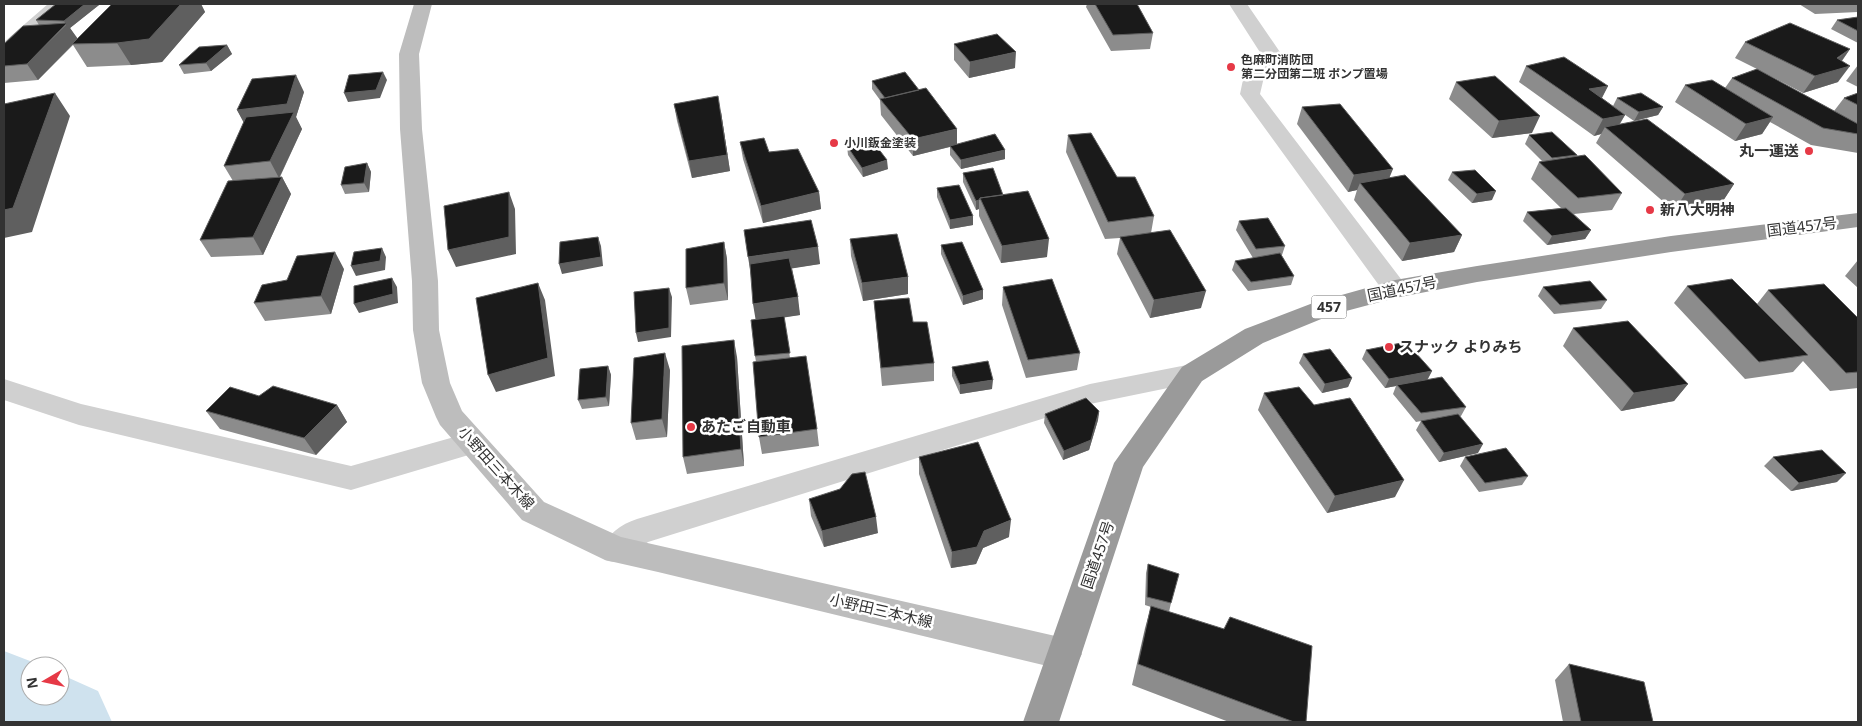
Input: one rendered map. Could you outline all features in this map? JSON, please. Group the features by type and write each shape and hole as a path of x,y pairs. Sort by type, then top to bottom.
{"highway":[{"name":"国道457号","path":"1041,722 1129,463 1192,374 1254,336 1322,309 1395,289 1477,274 1671,244 1858,220"}],"main road":[{"name":"小野田三本木線","path":"422,4 409,54 410,129 425,281 426,330 436,383 450,417 533,512 616,550 658,558 1064,654"}],"street":[{"path":"4,52 59,4"},
{"path":"1238,4 1274,58 1254,76 1250,94 1395,289"},
{"path":"616,550 637,532 656,526 1090,394 1192,374"},
{"path":"4,389 79,414 351,478 472,443"}],"building":[{"path":"56,4 85,4 64,21 36,20"},
{"path":"112,4 181,4 149,39 117,43 72,44"},
{"path":"1095,4 1137,4 1153,33 1113,35"},
{"path":"1858,17 1858,31 1837,20"},
{"path":"67,23 27,64 4,66 4,44 23,26"},
{"path":"1790,23 1850,49 1837,58 1850,66 1815,76 1745,42"},
{"path":"997,34 1016,52 970,62 954,44"},
{"path":"227,45 206,63 179,65 199,47"},
{"path":"1564,57 1608,86 1589,89 1625,115 1603,119 1526,66"},
{"path":"1757,69 1858,124 1858,134 1823,128 1732,78"},
{"path":"383,72 376,90 344,93 349,75"},
{"path":"905,72 919,90 885,98 872,81"},
{"path":"296,75 287,104 237,110 252,79"},
{"path":"1495,76 1540,116 1499,121 1456,82"},
{"path":"1712,80 1773,117 1746,124 1685,85"},
{"path":"926,88 957,129 913,139 880,99"},
{"path":"55,93 13,208 4,210 4,104"},
{"path":"1641,93 1663,107 1639,112 1617,98"},
{"path":"1858,93 1858,105 1844,98"},
{"path":"718,96 727,155 689,161 674,104"},
{"path":"1340,104 1393,169 1354,175 1302,107"},
{"path":"294,112 270,161 224,166 246,117"},
{"path":"1647,119 1734,184 1685,194 1605,127"},
{"path":"1552,132 1577,155 1552,158 1529,135"},
{"path":"1091,133 1117,177 1135,177 1154,216 1108,222 1068,135"},
{"path":"995,134 1005,150 961,160 950,146"},
{"path":"764,138 769,152 798,149 819,192 761,206 740,142"},
{"path":"871,139 887,160 862,168 847,146"},
{"path":"1585,155 1622,193 1578,198 1539,162"},
{"path":"367,163 364,183 341,185 345,167"},
{"path":"993,168 1003,195 980,198 976,201 963,173"},
{"path":"1475,170 1496,191 1477,194 1452,172"},
{"path":"1405,175 1462,235 1410,243 1360,183"},
{"path":"282,177 253,237 200,240 228,181"},
{"path":"959,185 973,216 950,220 937,188"},
{"path":"1028,191 1049,239 1002,246 980,198"},
{"path":"509,192 509,237 448,250 444,206"},
{"path":"1566,208 1591,230 1552,236 1527,212"},
{"path":"1268,218 1285,246 1256,249 1239,221"},
{"path":"811,220 818,247 748,257 744,230"},
{"path":"1170,230 1206,291 1154,300 1120,237"},
{"path":"897,234 908,277 862,283 850,239"},
{"path":"598,237 601,257 559,264 560,242"},
{"path":"724,242 724,283 686,288 686,249"},
{"path":"962,242 983,290 963,296 941,245"},
{"path":"382,248 380,261 351,266 354,252"},
{"path":"335,252 321,296 254,303 262,285 287,280 297,256"},
{"path":"1280,253 1294,276 1251,282 1235,261"},
{"path":"789,258 798,297 753,304 750,264"},
{"path":"392,278 393,294 354,304 354,286"},
{"path":"1052,279 1080,353 1028,360 1003,287"},
{"path":"1732,279 1808,355 1759,362 1687,286"},
{"path":"1590,281 1607,300 1560,305 1543,287"},
{"path":"538,283 548,358 488,375 476,298"},
{"path":"1824,284 1858,318 1858,372 1846,373 1768,290"},
{"path":"669,288 669,328 636,333 634,292"},
{"path":"909,298 913,322 927,322 934,363 881,368 874,301"},
{"path":"784,316 790,353 755,356 751,320"},
{"path":"1628,321 1688,384 1634,393 1573,328"},
{"path":"734,340 741,449 683,457 682,346"},
{"path":"1406,342 1432,371 1389,379 1366,350"},
{"path":"1330,349 1352,378 1325,384 1303,354"},
{"path":"665,353 662,419 631,423 634,358"},
{"path":"806,356 817,429 759,437 753,362"},
{"path":"988,361 993,380 960,385 952,367"},
{"path":"608,366 606,397 578,400 580,369"},
{"path":"1442,377 1466,407 1421,413 1397,385"},
{"path":"273,386 337,405 304,438 206,411 230,387 259,396"},
{"path":"1299,387 1314,405 1350,398 1404,480 1335,496 1264,393"},
{"path":"1086,398 1099,411 1091,440 1064,451 1045,414"},
{"path":"1458,414 1483,444 1444,453 1421,421"},
{"path":"978,442 1011,520 984,531 977,547 952,552 919,457"},
{"path":"1506,448 1528,476 1485,483 1465,457"},
{"path":"1822,450 1846,473 1799,483 1773,457"},
{"path":"865,472 876,517 822,531 809,499 840,489 852,474"},
{"path":"1148,564 1179,574 1171,603 1147,597"},
{"path":"1151,606 1224,629 1230,617 1312,646 1306,722 1294,722 1138,664"},
{"path":"1569,664 1644,682 1653,722 1581,722"}],"waterway":[{"path":"4,693 66,722"}],"place":[{"name":"色麻町消防団 第二分団第二班 ポンプ置場","path":"1231,67"},
{"name":"小川鈑金塗装","path":"834,143"},
{"name":"丸一運送","path":"1809,151"},
{"name":"新八大明神","path":"1650,210"},
{"name":"スナック よりみち","path":"1389,347"},
{"name":"あたご自動車","path":"691,427"}]}
